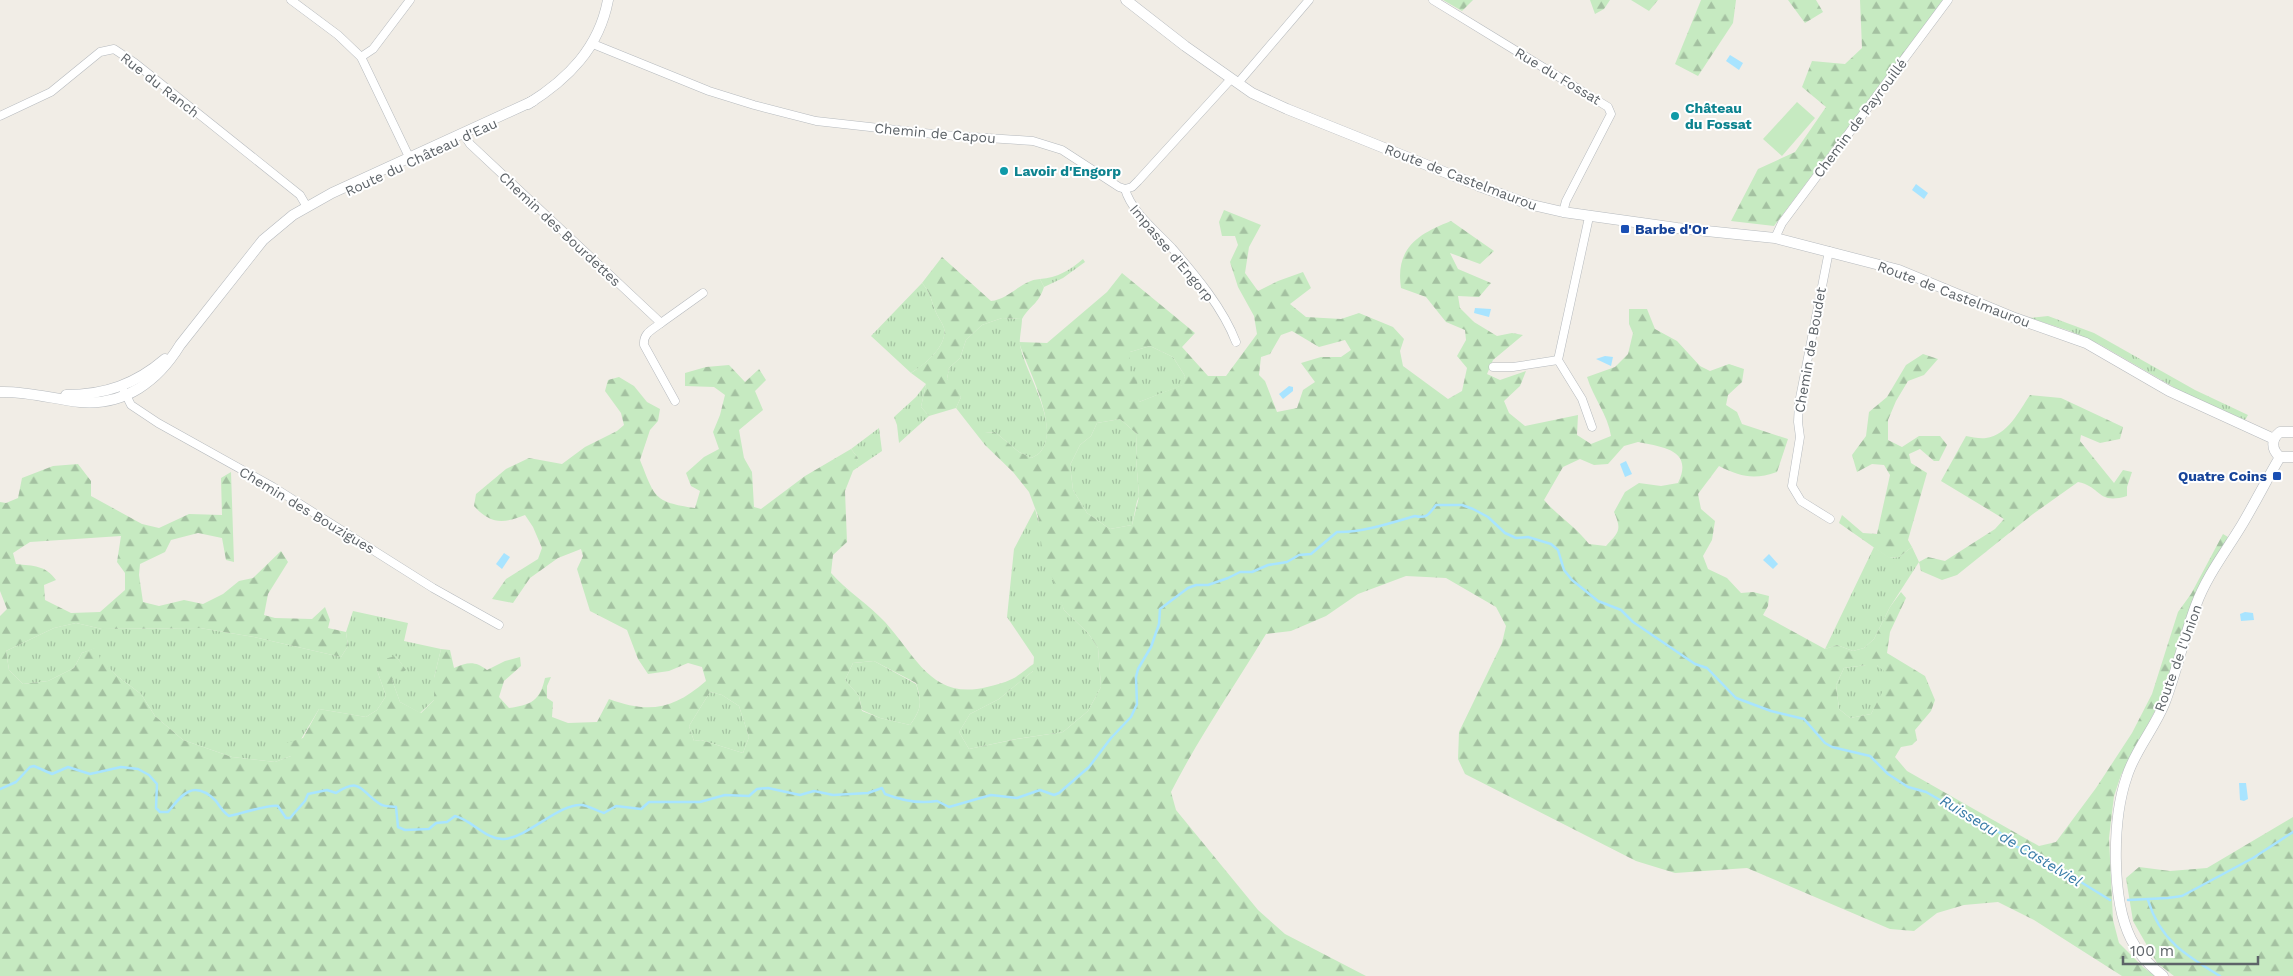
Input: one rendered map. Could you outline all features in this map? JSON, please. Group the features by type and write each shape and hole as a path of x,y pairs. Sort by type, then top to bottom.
{"street":[{"path":"291,0 338,35 361,57 410,160"},
{"path":"361,57 373,49 410,0"},
{"name":"Route du Château d'Eau","path":"0,392 44,395 124,391 152,370 180,345 263,240 292,215 507,117 562,80 593,44 599,32 608,0"},
{"name":"Route de Castelmaurou","path":"1126,0 1154,24 1234,81 1266,100 1528,204 1590,217 1775,238 1899,270 2015,318 2086,343 2169,391 2274,439"},
{"path":"1125,189 1138,181 1309,0"},
{"name":"Rue du Fossat","path":"1433,0 1608,107 1611,114 1566,201 1563,212"},
{"name":"Chemin de Payrouillé","path":"1775,238 1782,223 1948,0"},
{"name":"Chemin de Capou","path":"593,44 709,91 816,121 942,135 1016,139 1050,145 1075,158 1110,183 1125,189"},
{"name":"Rue du Ranch","path":"0,116 51,92 100,52 114,49 300,195 307,207"},
{"name":"Chemin des Bourdettes","path":"464,135 470,144 660,322"},
{"name":"Impasse d'Engorp","path":"1125,189 1132,204 1178,255 1204,289 1230,326 1236,342"},
{"path":"1590,217 1558,360 1582,399 1592,427"},
{"name":"Chemin de Boudet","path":"1829,251 1799,403 1798,422 1800,437 1792,486 1794,493 1800,501 1830,519"},
{"path":"675,401 644,345 644,338 660,322 703,293"},
{"path":"1493,367 1513,367 1558,360"},
{"name":"Chemin des Bouzigues","path":"124,391 131,405 158,422 273,487 432,588 499,625"},
{"path":"2293,432 2280,432 2274,439 2273,449 2284,459 2293,457"},
{"name":"Route de l'Union","path":"2164,976 2141,954 2131,940 2120,901 2116,825 2118,807 2127,774 2164,705 2196,605 2208,578 2243,523 2280,457"}],"green space":[{"path":"1443,0 1473,0 1462,11"},
{"path":"1590,0 1610,0 1604,9 1595,14"},
{"path":"1631,0 1658,0 1649,11"},
{"path":"1701,0 1736,0 1733,23 1698,76 1675,64"},
{"path":"1788,0 1816,0 1823,12 1805,23"},
{"path":"1860,0 1943,0 1774,226 1731,221 1758,169 1795,152 1826,107 1802,87 1812,61 1845,64 1862,48"},
{"path":"1797,102 1815,118 1782,156 1763,139"},
{"path":"1224,210 1261,225 1249,247 1245,273 1258,291 1303,272 1311,288 1290,304 1306,317 1341,319 1359,313 1393,327 1404,339 1400,351 1403,366 1448,399 1462,391 1467,368 1457,356 1466,340 1465,330 1446,322 1426,297 1401,288 1400,274 1405,253 1411,244 1428,231 1451,221 1494,251 1480,264 1450,253 1458,269 1491,283 1479,297 1458,296 1460,308 1474,322 1497,336 1512,333 1523,335 1493,360 1487,374 1500,380 1526,371 1520,386 1504,401 1509,413 1525,426 1578,415 1577,435 1591,444 1611,436 1607,421 1587,377 1615,367 1628,354 1633,333 1629,324 1629,309 1647,309 1655,329 1677,341 1700,366 1710,371 1729,364 1744,369 1742,382 1728,395 1726,405 1737,412 1742,424 1788,439 1777,472 1754,477 1734,473 1719,466 1698,494 1701,509 1715,521 1712,540 1703,556 1708,569 1727,578 1741,593 1753,592 1769,596 1768,606 1763,615 1825,649 1837,645 1853,651 1864,648 1874,639 1890,607 1901,592 1906,598 1890,632 1887,653 1925,676 1935,700 1931,711 1915,730 1917,740 1912,745 1901,747 1895,757 1907,771 2039,846 2056,842 2096,788 2132,733 2152,694 2178,612 2191,594 2223,534 2228,537 2209,574 2157,707 2121,775 2114,796 2109,838 2113,920 2119,943 2155,976 2122,976 2034,920 1998,902 1964,905 1937,913 1914,931 1890,929 1747,868 1675,873 1636,861 1465,774 1458,759 1459,732 1502,643 1506,626 1496,607 1446,578 1406,576 1358,594 1326,616 1291,631 1266,634 1205,732 1171,792 1176,810 1258,910 1285,934 1366,976 0,976 0,616 7,609 0,591 0,502 6,503 18,498 22,478 53,466 78,464 91,481 91,496 142,524 159,528 189,514 222,515 221,478 231,472 234,562 226,560 222,538 198,533 171,540 165,552 140,564 139,575 143,602 159,606 184,600 203,604 223,594 239,581 253,578 281,551 288,562 268,594 264,615 275,618 312,619 325,607 330,620 328,628 346,632 348,646 341,657 254,637 200,628 102,629 76,623 54,628 6,651 9,670 23,684 48,681 74,668 82,653 97,647 100,659 117,676 141,694 155,716 183,740 232,757 275,762 291,756 286,743 303,738 319,709 366,717 377,710 386,696 377,670 384,659 396,656 406,670 392,680 400,702 421,713 434,700 434,678 441,649 450,650 454,668 471,663 487,670 505,661 520,657 521,666 504,681 499,697 509,708 529,703 537,697 545,678 551,677 547,686 547,698 553,702 552,717 568,723 597,722 609,699 623,704 649,707 661,706 683,698 706,681 702,667 688,663 669,671 648,674 638,659 627,630 590,611 577,569 583,556 581,549 558,558 530,578 513,603 492,599 506,579 538,559 542,548 533,527 525,515 503,521 491,519 474,506 476,494 506,469 529,458 562,464 585,447 617,431 624,425 621,413 605,391 608,380 619,377 634,386 647,402 660,409 658,421 650,430 640,460 653,490 663,500 695,508 700,491 691,486 686,473 704,457 719,449 713,432 725,395 714,387 685,386 685,373 706,367 729,365 745,382 759,369 766,380 755,391 763,410 739,430 744,458 752,472 754,507 761,509 805,476 851,449 858,458 845,491 847,542 833,555 831,573 885,622 927,672 939,682 952,688 968,690 1000,684 1015,677 1035,663 1033,671 999,699 970,714 959,732 969,749 1063,732 1088,711 1101,687 1098,648 1088,633 1064,610 1042,549 1038,516 1029,492 1013,472 985,445 985,433 995,432 1019,452 1032,458 1040,452 1046,440 1047,427 1040,397 1019,342 1047,343 1107,292 1122,273 1195,333 1182,347 1208,376 1226,376 1257,334 1254,316 1238,287 1230,262 1238,245 1235,236 1222,236 1219,222","holes":["1292,331 1319,347 1345,340 1351,350 1341,357 1321,357 1301,363 1315,382 1303,390 1297,408 1277,412 1265,381 1259,375 1261,357 1270,354 1281,335","1150,346 1173,357 1185,376 1182,385 1139,402 1137,378 1130,373 1130,352","1120,419 1137,434 1136,458 1139,497 1132,525 1110,529 1087,513 1073,490 1070,465 1080,445 1091,436 1097,423","1638,442 1666,448 1673,452 1682,463 1682,472 1678,483 1661,486 1639,483 1625,492 1614,512 1618,523 1616,534 1606,546 1589,544 1544,500 1563,467 1580,459 1594,465 1608,464 1624,446","121,536 117,562 125,573 125,590 100,612 71,613 45,600 44,585 56,580 52,575 39,567 16,564 13,553 30,542","874,661 916,683 920,701 919,710 910,725 880,718 862,711 859,696 845,680 853,663","1866,665 1877,665 1884,671 1887,683 1871,714 1850,718 1839,709 1836,685 1844,668","710,692 722,695 739,706 749,737 743,753 701,740 694,741 689,726"]},
{"path":"942,257 991,301 1004,297 1033,280 1040,279 1044,287 1037,301 1022,319 1002,318 982,325 966,340 960,358 949,368 947,379 953,384 961,397 956,408 929,416 921,407 926,384 911,373 934,354 939,348 944,335 944,328 929,293 922,283"},
{"path":"1083,259 1085,262 1063,278 1044,287 1040,279 1063,273"},
{"path":"922,283 929,293 944,328 944,335 939,348 934,354 911,373 871,336"},
{"path":"2048,316 2094,333 2195,390 2248,415 2245,420 2184,393 2099,344 2070,331 2030,318"},
{"path":"1002,318 1022,319 1020,345 1040,399 1047,427 1046,440 1040,452 1032,458 1019,452 995,432 985,433 985,445 956,408 961,397 947,379 949,368 960,358 966,340 982,325"},
{"path":"1150,346 1173,357 1185,376 1183,385 1139,402 1130,373 1130,352"},
{"path":"1923,354 1938,359 1924,375 1908,381 1896,401 1888,420 1888,440 1902,447 1919,436 1940,436 1947,445 1939,461 1934,461 1920,449 1909,454 1911,463 1927,473 1908,540 1912,547 1899,557 1889,558 1839,523 1842,515 1863,533 1877,534 1890,475 1884,465 1872,464 1857,472 1852,455 1866,436 1869,412 1887,397 1906,365"},
{"path":"926,384 921,407 929,416 899,443 894,417 916,397"},
{"path":"2030,395 2061,398 2123,427 2120,439 2100,443 2081,435 2080,441 2114,483 2123,470 2132,472 2127,487 2127,496 2117,498 2105,497 2086,484 2078,482 2033,514 1957,575 1942,580 1921,571 1919,562 1928,557 1945,561 1995,529 2004,519 1941,481 1966,436 1986,438 2001,432 2017,415"},
{"path":"1120,419 1137,434 1136,458 1139,497 1132,525 1110,529 1087,513 1073,490 1070,465 1080,445 1091,436 1097,423"},
{"path":"879,428 882,451 851,472 858,458 851,449"},
{"path":"1035,509 1064,610 1088,633 1098,648 1101,687 1088,711 1063,732 969,749 959,732 970,714 999,699 1033,671 1034,657 1007,617 1014,549"},
{"path":"1874,547 1890,558 1899,557 1912,547 1919,562 1890,607 1874,639 1864,648 1853,651 1837,645 1825,649"},
{"path":"353,611 408,623 404,641 441,649 434,678 434,700 420,713 400,702 392,680 405,669 396,656 377,670 386,696 377,710 366,717 319,709 291,756 275,762 232,757 183,740 155,716 141,694 117,676 99,659 96,648 82,653 74,668 48,681 23,684 9,670 6,651 54,628 76,623 102,629 200,628 254,637 341,657 348,646 346,632"},
{"path":"874,661 916,684 920,705 910,725 880,718 862,710 859,696 845,680 853,663"},
{"path":"1877,665 1885,671 1888,683 1871,714 1850,718 1839,709 1836,685 1844,668"},
{"path":"710,692 722,695 739,706 749,737 743,753 701,740 694,741 689,726"},
{"path":"2293,817 2293,976 2174,976 2157,963 2133,921 2126,878 2139,867 2170,871 2207,868"}],"water":[{"path":"1730,55 1743,63 1739,70 1726,61"},
{"path":"1916,184 1928,193 1924,199 1912,190"},
{"path":"1475,308 1491,309 1489,317 1474,313"},
{"path":"1605,356 1613,357 1611,366 1596,359"},
{"path":"1289,386 1293,387 1293,391 1283,399 1279,394"},
{"path":"1626,461 1632,474 1625,477 1620,464"},
{"path":"504,553 510,557 502,569 496,564"},
{"path":"1769,554 1778,564 1773,569 1763,560"},
{"path":"2245,612 2253,613 2254,620 2241,621 2240,614"},
{"path":"2239,783 2246,783 2248,799 2244,801 2240,800"}],"waterway":[{"name":"Ruisseau de Castelviel","path":"0,789 16,782 30,767 34,766 52,774 68,767 90,774 121,767 138,769 149,775 157,784 156,808 160,812 168,812 184,795 195,790 208,794 229,816 278,806 286,818 290,818 305,801 308,794 327,790 336,793 345,788 356,786 382,805 396,807 398,827 405,830 429,829 436,823 447,822 455,816 491,836 504,839 524,833 554,814 573,806 582,805 604,813 616,806 641,809 649,802 700,802 725,795 749,796 757,789 768,788 800,795 814,791 833,795 868,793 882,788 885,794 898,798 917,802 937,801 949,807 991,795 1017,798 1040,790 1054,795 1059,793 1089,767 1111,738 1131,717 1137,704 1136,677 1138,669 1151,647 1159,624 1160,609 1188,588 1196,585 1208,585 1240,572 1252,572 1268,565 1287,562 1299,555 1311,554 1337,532 1366,529 1415,516 1425,516 1436,505 1462,505 1488,517 1505,533 1516,538 1528,537 1551,544 1558,550 1564,570 1572,580 1598,601 1621,610 1633,622 1695,664 1707,668 1736,698 1771,711 1804,719 1825,743 1832,747 1870,756 1888,774 1908,787 1926,792 1961,812 1973,816 1994,828 2017,847 2029,850 2110,900"},
{"name":"Ruisseau de Castelviel","path":"2128,900 2182,896 2253,858 2293,832"},
{"name":"Ruisseau de Castelviel","path":"2148,900 2159,926 2175,945 2220,976"}],"place":[{"name":"Château du Fossat","path":"1675,116"},
{"name":"Lavoir d'Engorp","path":"1004,171"},
{"name":"Barbe d'Or","path":"1625,229"},
{"name":"Quatre Coins","path":"2277,476"}]}
